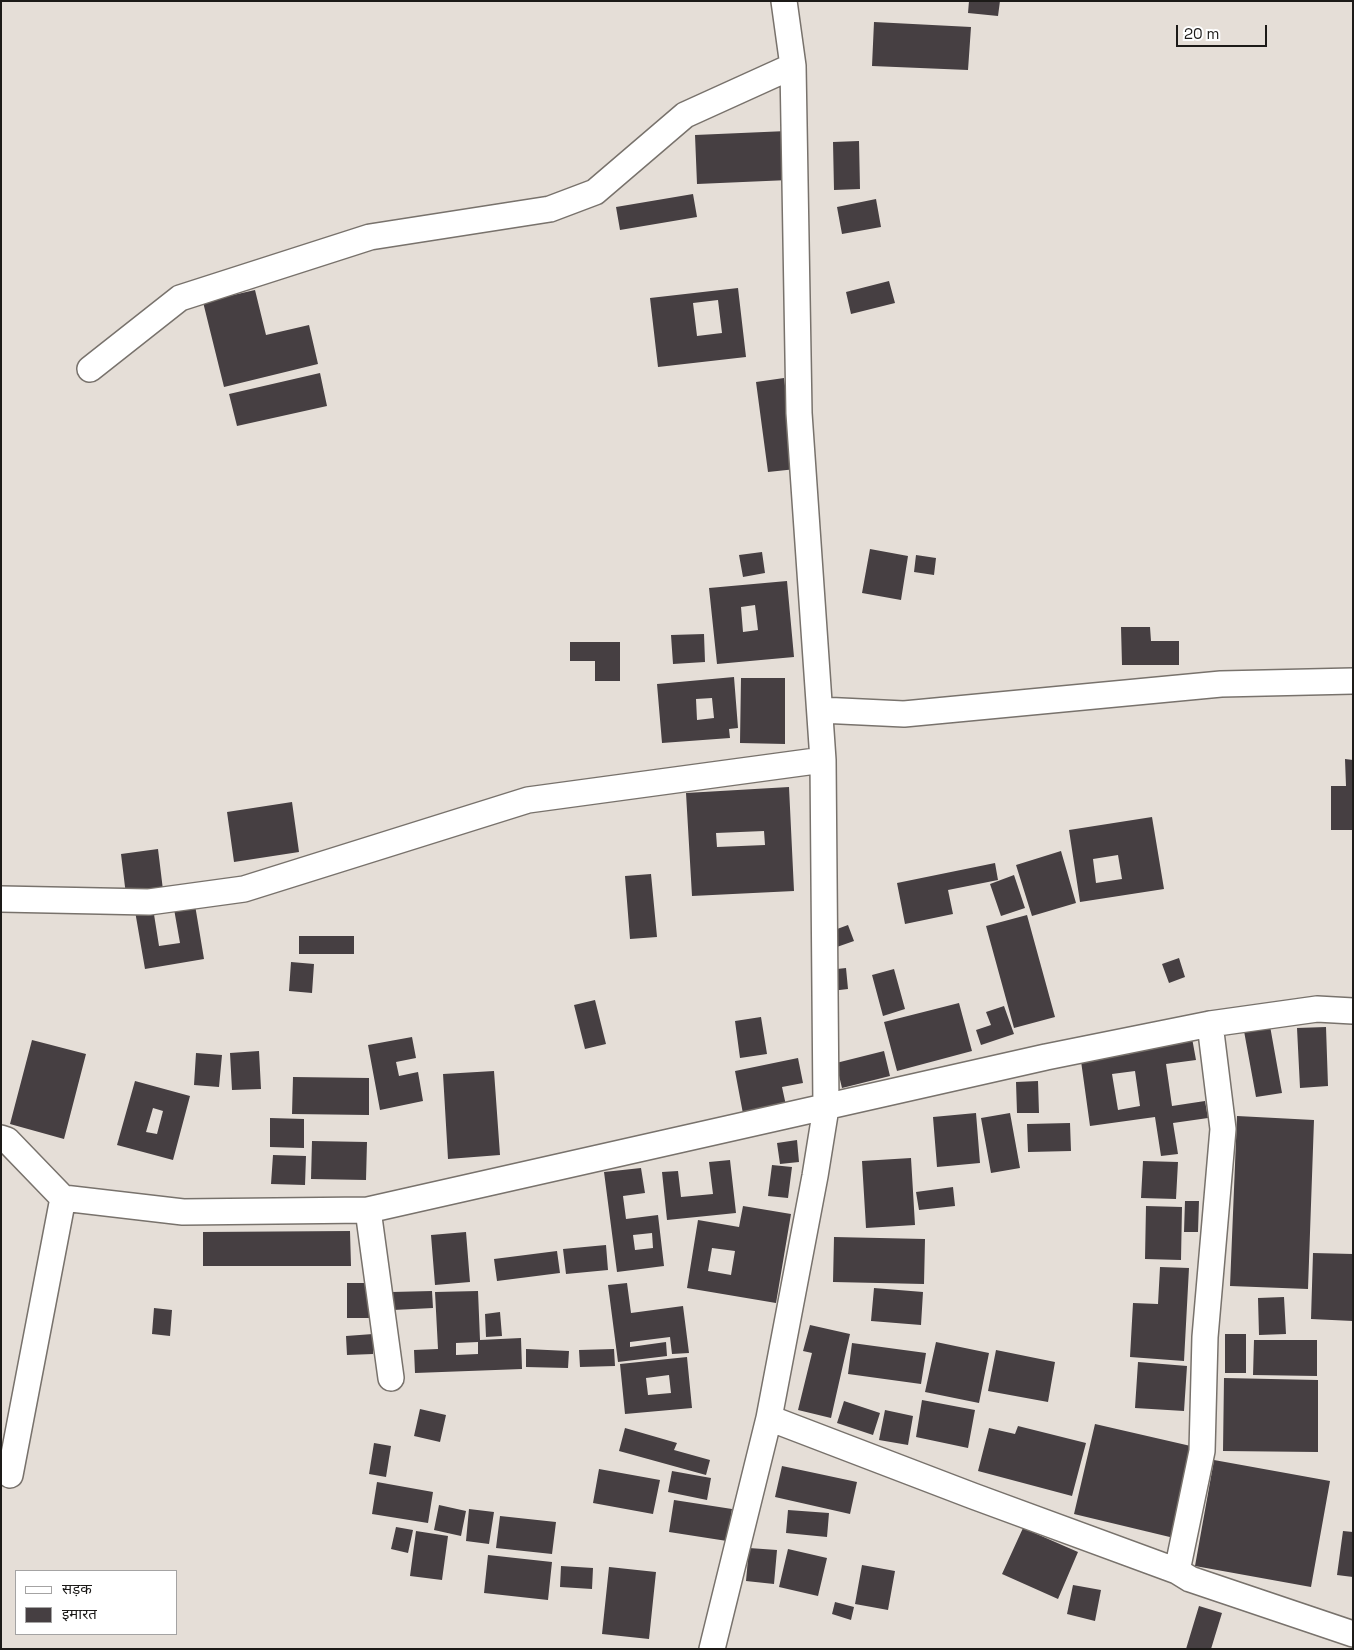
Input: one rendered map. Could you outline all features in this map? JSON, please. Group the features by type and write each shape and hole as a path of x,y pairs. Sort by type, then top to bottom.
{"street":[{"path":"712,1649 769,1418 826,1108 822,760 799,413 792,66 784,1"},
{"path":"90,369 180,298 370,237 550,209 595,192 685,115 792,66"},
{"path":"820,710 904,714 1221,684 1353,681"},
{"path":"1,899 149,902 244,889 528,800 822,760"},
{"path":"3,1144 64,1198 183,1212 368,1210 1046,1057 1210,1024 1317,1009 1353,1011"},
{"path":"1176,1570 1202,1451 1205,1337 1223,1129 1210,1024"},
{"path":"10,1474 64,1198"},
{"path":"368,1210 391,1378"},
{"path":"769,1418 1176,1570 1190,1579 1353,1634"}],"building":[{"path":"969,1 1000,1 998,16 968,13"},
{"path":"874,22 971,27 968,70 872,66"},
{"path":"787,131 789,180 697,184 695,135"},
{"path":"859,141 860,189 834,190 833,142"},
{"path":"693,194 697,217 620,230 616,207"},
{"path":"876,199 881,227 842,234 837,207"},
{"path":"889,281 895,303 851,314 846,292"},
{"path":"738,288 746,357 658,367 650,298","holes":["718,300 722,333 697,336 693,303"]},
{"path":"255,290 266,335 309,325 318,364 224,387 203,302"},
{"path":"320,373 327,406 237,426 229,394"},
{"path":"784,378 796,469 768,472 756,382"},
{"path":"870,549 908,556 901,600 862,593"},
{"path":"762,552 765,573 743,577 739,555"},
{"path":"916,555 936,558 934,575 914,572"},
{"path":"787,581 794,657 717,664 709,588","holes":["755,605 758,630 743,632 741,607"]},
{"path":"1121,627 1150,627 1151,641 1179,641 1179,665 1122,665"},
{"path":"704,634 705,662 673,664 671,635"},
{"path":"570,642 620,642 620,681 595,681 595,661 570,661"},
{"path":"734,677 738,728 729,729 730,738 662,743 657,684","holes":["712,698 714,718 697,720 696,699"]},
{"path":"741,678 785,678 785,744 740,743"},
{"path":"1345,759 1353,760 1353,830 1331,830 1331,786 1346,786"},
{"path":"789,787 794,891 692,896 686,793","holes":["764,831 765,845 717,847 716,833"]},
{"path":"292,802 299,852 234,862 227,812"},
{"path":"1152,817 1164,889 1080,902 1069,830","holes":["1118,855 1122,879 1096,883 1093,859"]},
{"path":"158,849 163,890 126,895 121,854"},
{"path":"1061,851 1076,903 1032,916 1016,865"},
{"path":"995,863 998,880 948,890 953,914 905,924 897,883"},
{"path":"651,874 657,937 630,939 625,876"},
{"path":"1014,875 1025,908 1001,916 990,884"},
{"path":"195,905 204,959 145,969 135,911 153,908 159,946 180,943 174,909"},
{"path":"1027,915 1055,1017 1014,1028 986,926"},
{"path":"848,925 854,941 834,948 829,932"},
{"path":"299,936 354,936 354,954 299,954"},
{"path":"1179,958 1185,977 1169,983 1162,964"},
{"path":"291,962 314,964 312,993 289,991"},
{"path":"846,968 848,989 831,991 828,970"},
{"path":"894,969 905,1009 883,1016 872,975"},
{"path":"595,1000 606,1044 585,1049 574,1005"},
{"path":"959,1003 972,1051 897,1071 884,1022"},
{"path":"1004,1006 1014,1034 981,1045 976,1030 991,1025 986,1012"},
{"path":"761,1017 767,1054 740,1058 735,1021"},
{"path":"1270,1026 1282,1093 1256,1097 1244,1031"},
{"path":"1326,1027 1328,1086 1300,1088 1297,1028"},
{"path":"412,1037 416,1058 396,1062 399,1076 418,1072 423,1101 380,1110 368,1045"},
{"path":"1192,1038 1196,1060 1166,1064 1172,1106 1205,1101 1208,1118 1173,1123 1178,1154 1161,1156 1155,1117 1090,1126 1081,1061 1130,1054 1129,1047","holes":["1135,1071 1140,1106 1118,1110 1112,1074"]},
{"path":"32,1040 86,1054 64,1139 10,1124"},
{"path":"259,1051 261,1089 232,1090 230,1053"},
{"path":"884,1051 890,1076 842,1088 836,1063"},
{"path":"196,1053 222,1055 219,1087 194,1085"},
{"path":"798,1058 803,1083 782,1087 787,1110 744,1119 735,1071"},
{"path":"494,1071 500,1155 448,1159 443,1074"},
{"path":"293,1077 369,1078 369,1115 292,1114"},
{"path":"135,1081 190,1096 173,1160 117,1145","holes":["153,1108 163,1111 157,1134 146,1132"]},
{"path":"1038,1081 1039,1113 1017,1113 1016,1082"},
{"path":"976,1113 980,1163 937,1167 933,1117"},
{"path":"1010,1113 1020,1168 991,1173 981,1118"},
{"path":"1237,1116 1314,1120 1308,1289 1230,1286"},
{"path":"270,1118 304,1119 304,1148 270,1147"},
{"path":"1070,1123 1071,1151 1028,1152 1027,1124"},
{"path":"797,1140 799,1162 780,1164 777,1143"},
{"path":"312,1141 367,1142 366,1180 311,1179"},
{"path":"273,1155 306,1156 305,1185 271,1184"},
{"path":"911,1158 915,1225 866,1228 862,1161"},
{"path":"730,1160 736,1213 667,1220 662,1172 678,1171 681,1197 713,1194 709,1162"},
{"path":"1143,1161 1178,1162 1176,1199 1141,1198"},
{"path":"772,1165 792,1167 788,1198 768,1196"},
{"path":"641,1168 645,1193 623,1196 626,1219 658,1215 664,1266 617,1272 604,1172","holes":["652,1233 653,1248 635,1250 633,1235"]},
{"path":"953,1187 955,1206 919,1210 916,1192"},
{"path":"1185,1201 1199,1201 1198,1232 1184,1232"},
{"path":"743,1206 791,1214 776,1303 687,1288 698,1220 739,1227","holes":["712,1248 735,1251 731,1275 708,1271"]},
{"path":"1146,1206 1182,1207 1181,1260 1145,1259"},
{"path":"350,1231 351,1266 203,1266 203,1232"},
{"path":"466,1232 470,1282 435,1285 431,1235"},
{"path":"834,1237 925,1239 924,1284 833,1282"},
{"path":"606,1245 608,1270 566,1274 563,1249"},
{"path":"557,1251 560,1273 497,1281 494,1259"},
{"path":"1313,1253 1353,1254 1353,1321 1311,1319"},
{"path":"1160,1267 1189,1268 1184,1361 1130,1357 1133,1303 1158,1304"},
{"path":"347,1283 371,1283 372,1318 347,1318"},
{"path":"627,1283 631,1313 683,1306 689,1353 672,1354 670,1337 630,1342 630,1347 666,1342 667,1356 618,1362 608,1285"},
{"path":"874,1288 923,1292 921,1325 871,1321"},
{"path":"432,1291 433,1308 393,1310 392,1292"},
{"path":"478,1291 480,1340 521,1338 522,1369 415,1373 414,1350 438,1349 435,1292","holes":["478,1342 478,1354 456,1355 456,1343"]},
{"path":"1284,1297 1286,1334 1259,1335 1258,1298"},
{"path":"154,1308 172,1310 170,1336 152,1334"},
{"path":"500,1312 502,1336 486,1337 485,1314"},
{"path":"810,1325 850,1334 831,1418 798,1410 812,1353 803,1351"},
{"path":"373,1334 373,1354 347,1355 346,1336"},
{"path":"1225,1334 1246,1334 1246,1373 1225,1373"},
{"path":"1254,1340 1317,1340 1317,1376 1253,1375"},
{"path":"936,1342 989,1353 979,1403 925,1392"},
{"path":"852,1343 926,1353 921,1384 848,1374"},
{"path":"526,1349 569,1351 568,1368 526,1367"},
{"path":"614,1349 615,1366 580,1367 579,1350"},
{"path":"996,1350 1055,1362 1048,1402 988,1391"},
{"path":"687,1357 692,1408 625,1414 620,1364","holes":["669,1375 671,1393 648,1395 646,1378"]},
{"path":"1138,1362 1187,1366 1184,1411 1135,1408"},
{"path":"1224,1378 1318,1380 1318,1452 1223,1451"},
{"path":"922,1400 975,1410 968,1448 916,1437"},
{"path":"844,1401 880,1413 873,1435 837,1423"},
{"path":"420,1409 446,1415 440,1442 414,1436"},
{"path":"885,1410 913,1416 908,1445 879,1440"},
{"path":"1095,1424 1195,1447 1174,1538 1074,1514"},
{"path":"1018,1426 1086,1443 1072,1496 978,1471 989,1428 1015,1434"},
{"path":"625,1428 677,1443 674,1450 710,1460 706,1475 619,1451"},
{"path":"374,1443 391,1446 386,1477 369,1474"},
{"path":"1214,1460 1330,1481 1311,1587 1195,1566"},
{"path":"782,1466 857,1482 850,1514 775,1497"},
{"path":"599,1469 660,1480 653,1514 593,1503"},
{"path":"672,1471 711,1478 707,1500 668,1492"},
{"path":"377,1482 433,1492 428,1523 372,1514"},
{"path":"674,1500 732,1509 727,1541 669,1532"},
{"path":"439,1505 466,1511 461,1536 434,1530"},
{"path":"469,1509 494,1512 489,1544 466,1541"},
{"path":"788,1510 829,1513 827,1537 786,1533"},
{"path":"500,1516 556,1522 552,1554 496,1548"},
{"path":"396,1527 413,1530 408,1553 391,1549"},
{"path":"1023,1528 1078,1552 1058,1599 1002,1574"},
{"path":"416,1531 448,1536 442,1580 410,1576"},
{"path":"1343,1531 1353,1532 1353,1577 1337,1575"},
{"path":"749,1548 777,1550 774,1584 746,1581"},
{"path":"788,1549 827,1558 818,1596 779,1587"},
{"path":"488,1555 552,1562 548,1600 484,1593"},
{"path":"862,1565 895,1571 888,1610 855,1604"},
{"path":"561,1566 593,1568 592,1589 560,1587"},
{"path":"609,1567 656,1572 649,1639 602,1634"},
{"path":"1073,1585 1101,1590 1095,1621 1067,1614"},
{"path":"835,1602 854,1607 851,1620 832,1614"},
{"path":"1199,1606 1222,1613 1211,1649 1186,1649"}]}
